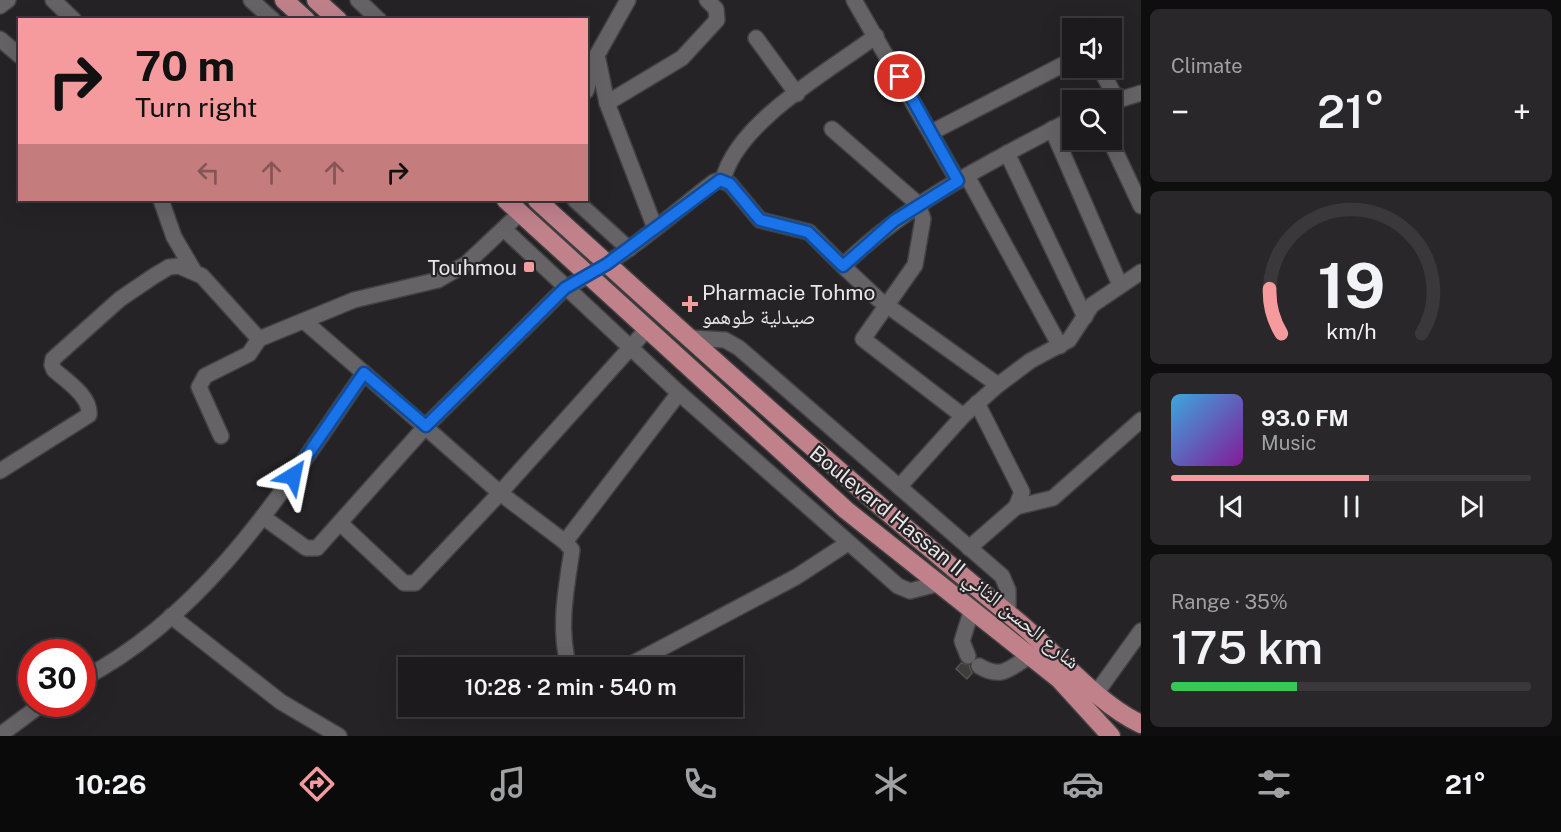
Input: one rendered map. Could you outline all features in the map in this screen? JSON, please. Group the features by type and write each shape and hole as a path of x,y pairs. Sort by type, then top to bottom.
{"main road":[{"path":"284,0 304,18"},
{"path":"316,0 336,18"},
{"name":"Boulevard Hassan II شارع الحسن الثاني","path":"507,201 591,275 846,510 1070,688 1111,736"},
{"name":"Boulevard Hassan II شارع الحسن الثاني","path":"538,201 887,512 1008,613 1121,713 1141,724"}],"street":[{"path":"0,6 8,0"},
{"path":"53,0 72,18"},
{"path":"251,0 266,18"},
{"path":"358,0 377,18"},
{"path":"588,84 597,55 628,0"},
{"path":"607,103 682,58 717,20 716,9 707,0"},
{"path":"854,0 932,132 963,178 1060,346"},
{"path":"723,180 727,165 746,137 797,94 876,36"},
{"path":"756,38 797,94"},
{"path":"0,39 18,54"},
{"path":"597,55 607,103 654,228"},
{"path":"932,132 1062,65"},
{"path":"1122,99 1141,93"},
{"path":"843,266 863,246 918,204 1062,124"},
{"path":"832,129 918,204 923,219 915,265 865,335 865,343 963,416"},
{"path":"1052,129 1120,285"},
{"path":"1115,150 1141,206"},
{"path":"1007,153 1085,317"},
{"path":"263,517 306,548 313,550 426,426 565,288 591,275 629,249 714,183 723,180 730,184 760,220 808,232 887,305 998,385"},
{"path":"161,201 174,237 194,271"},
{"path":"576,201 629,249"},
{"path":"221,436 200,387 200,382 205,376 249,354 259,339 354,300 438,280 466,264 505,230 520,213"},
{"path":"505,230 679,393 902,588 918,590 937,584"},
{"path":"0,471 89,415 90,408 84,397 54,370 53,359 120,299 169,267 179,266 202,276 259,339"},
{"path":"899,487 977,403 1030,361 1060,346 1074,334 1092,305 1141,272"},
{"path":"304,321 500,493 565,542 572,550 562,611 563,647 566,657"},
{"path":"340,523 409,585 415,583 500,493 648,328"},
{"path":"692,338 725,340 739,348 899,487 1006,582 1008,613"},
{"path":"96,672 117,661 171,616 243,543 364,373"},
{"path":"565,542 679,393"},
{"path":"969,548 1016,507 1022,492 977,403"},
{"path":"1016,507 1053,498 1141,420"},
{"path":"645,657 796,577 848,543"},
{"path":"972,609 962,641 973,661 995,674 1031,655"},
{"path":"171,616 281,702 339,736"},
{"path":"1097,692 1141,631"},
{"path":"0,735 24,717"}],"building":[{"path":"961,663 969,665 972,673 967,679 956,669"}],"place":[{"name":"Touhmou","path":"529,267"},
{"name":"Pharmacie Tohmo صيدلية طوهمو","path":"690,304"}],"route":[{"path":"293,476 364,373 426,426 565,288 591,275 629,249 720,180 730,184 752,214 760,220 814,235 843,266 894,221 958,181 900,77"}]}
